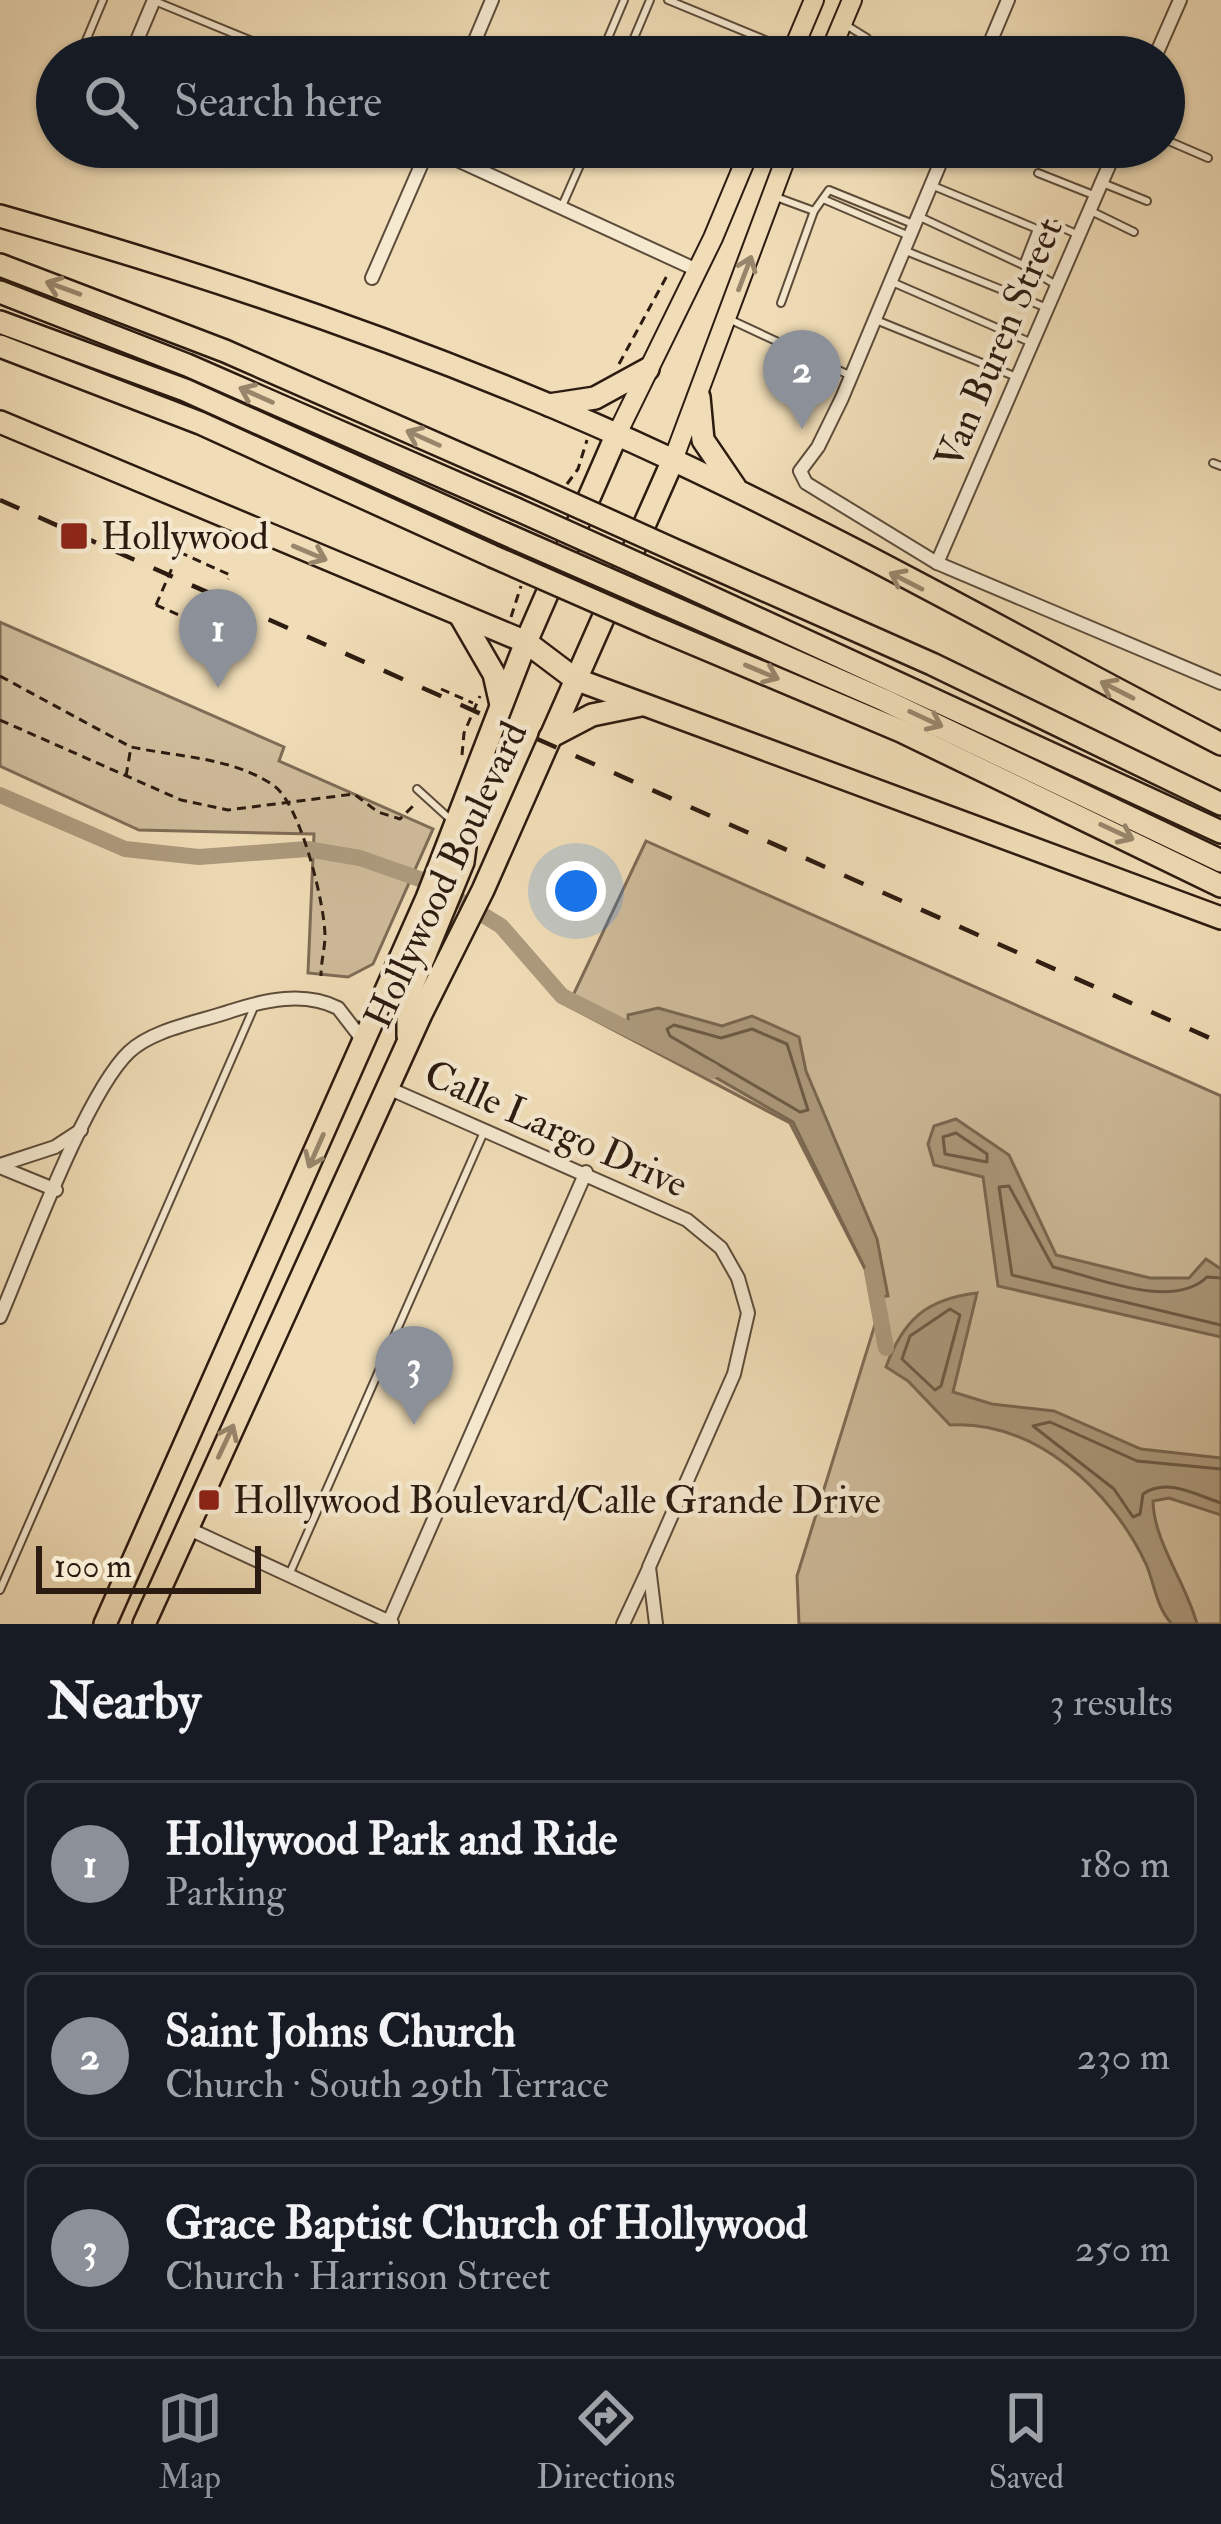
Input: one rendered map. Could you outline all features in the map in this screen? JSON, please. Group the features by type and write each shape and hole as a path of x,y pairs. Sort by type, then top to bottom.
{"highway":[{"path":"0,216 162,262 442,361 673,460 1221,744"},
{"path":"0,265 225,351 530,485 932,664 1221,804"},
{"path":"0,292 187,364 516,509 1156,797 1221,832"},
{"path":"0,322 184,390 884,700 1221,861"},
{"path":"0,346 200,423 492,556 901,731 1221,886"},
{"path":"544,405 580,403 648,369"},
{"path":"699,397 707,448 743,496"},
{"path":"0,422 526,642 575,679 1221,918"},
{"name":"Hollywood Boulevard","path":"105,1624 364,1044 440,891 457,825 501,705 616,436"},
{"name":"Hollywood Boulevard","path":"142,1624 408,1042 484,890 673,460"},
{"path":"460,617 494,674 501,705"},
{"path":"550,737 592,715 648,705"},
{"path":"408,1042 408,996 440,891"},
{"path":"180,1458 178,1505 187,1528"},
{"path":"138,1551 150,1580 142,1624"}],"main road":[{"path":"799,36 814,0"},
{"path":"836,36 852,0"},
{"name":"Hollywood Boulevard","path":"616,436 742,168"},
{"name":"Hollywood Boulevard","path":"673,460 782,168"}],"street":[{"path":"138,36 153,0"},
{"path":"476,36 492,0"},
{"path":"993,36 1009,0"},
{"path":"1164,36 1180,0"},
{"path":"372,278 420,168"},
{"path":"474,168 697,270"},
{"path":"937,168 818,448 800,470 806,483 937,563 1221,683"},
{"name":"Van Buren Street","path":"937,563 1108,168"},
{"path":"0,1317 5,1291 82,1130 112,1072 132,1049 256,1003 318,1000 351,1018 364,1044"},
{"name":"Calle Largo Drive","path":"388,1088 687,1220 721,1248 739,1278 748,1313 734,1374 649,1567"},
{"path":"0,1166 55,1147 82,1130"},
{"path":"0,1166 56,1190"},
{"path":"187,1528 390,1623 586,1172"},
{"path":"623,1624 649,1567"},
{"path":"649,1567 656,1624"}],"lane":[{"path":"89,36 103,0"},
{"path":"153,0 240,36"},
{"path":"609,36 624,0"},
{"path":"635,36 650,0"},
{"path":"668,0 750,36"},
{"path":"842,22 864,36"},
{"path":"1185,148 1208,158"},
{"path":"561,209 579,168"},
{"path":"1038,173 1148,201"},
{"path":"930,184 1036,229 1056,225 1079,236"},
{"path":"781,303 814,211 829,190 1023,265 1057,285"},
{"path":"772,196 814,211"},
{"path":"1089,211 1134,232"},
{"path":"1023,265 1036,229"},
{"path":"902,249 1047,308"},
{"path":"889,280 1032,344"},
{"path":"728,319 850,376"},
{"path":"874,319 1018,377"},
{"path":"419,792 457,825"},
{"path":"0,1590 256,1003"},
{"path":"289,1575 485,1129"}],"path":[{"path":"196,650 208,624 156,605 179,552 230,574 228,579"},
{"path":"0,676 131,747 166,750 258,776 279,788 295,817 316,882 325,937 321,976"},
{"path":"441,689 476,704"},
{"path":"0,720 182,800 228,810 354,794 378,812 400,819 419,792"},
{"path":"456,730 464,733"},
{"path":"126,776 131,747"}],"shaded area":[{"path":"0,622 284,747 279,761 433,829 373,964 348,977 308,973 314,834 139,830 0,766"},
{"path":"646,841 1221,1096 1221,1624 799,1624 797,1576 882,1302 790,1123 568,1006"}],"water":[{"path":"658,1008 722,1026 752,1016 799,1037 806,1071 877,1239 888,1296 879,1297 793,1122 628,1027 628,1015"},
{"path":"956,1119 1009,1155 1056,1255 1150,1278 1189,1278 1206,1259 1221,1269 1221,1337 998,1286 983,1177 934,1165 928,1144 934,1126"},
{"path":"977,1293 953,1392 992,1404 1054,1411 1141,1449 1221,1458 1221,1515 1169,1498 1153,1501 1164,1547 1197,1624 1172,1624 1131,1537 1113,1511 1067,1465 1012,1434 950,1425 908,1381 886,1367 900,1336 919,1315 944,1300"}],"waterway":[{"path":"0,795 125,849 199,857 307,849 360,858 431,883 501,926 562,996 712,1071"},
{"path":"872,1272 886,1348"}],"railway":[{"path":"0,500 1221,1043"}],"place":[{"name":"Saint Johns Church","path":"802,429"},
{"name":"Hollywood","path":"74,536"},
{"name":"Hollywood Park and Ride","path":"218,688"},
{"name":"Grace Baptist Church of Hollywood","path":"414,1425"},
{"name":"Hollywood Boulevard/Calle Grande Drive","path":"209,1500"}]}
